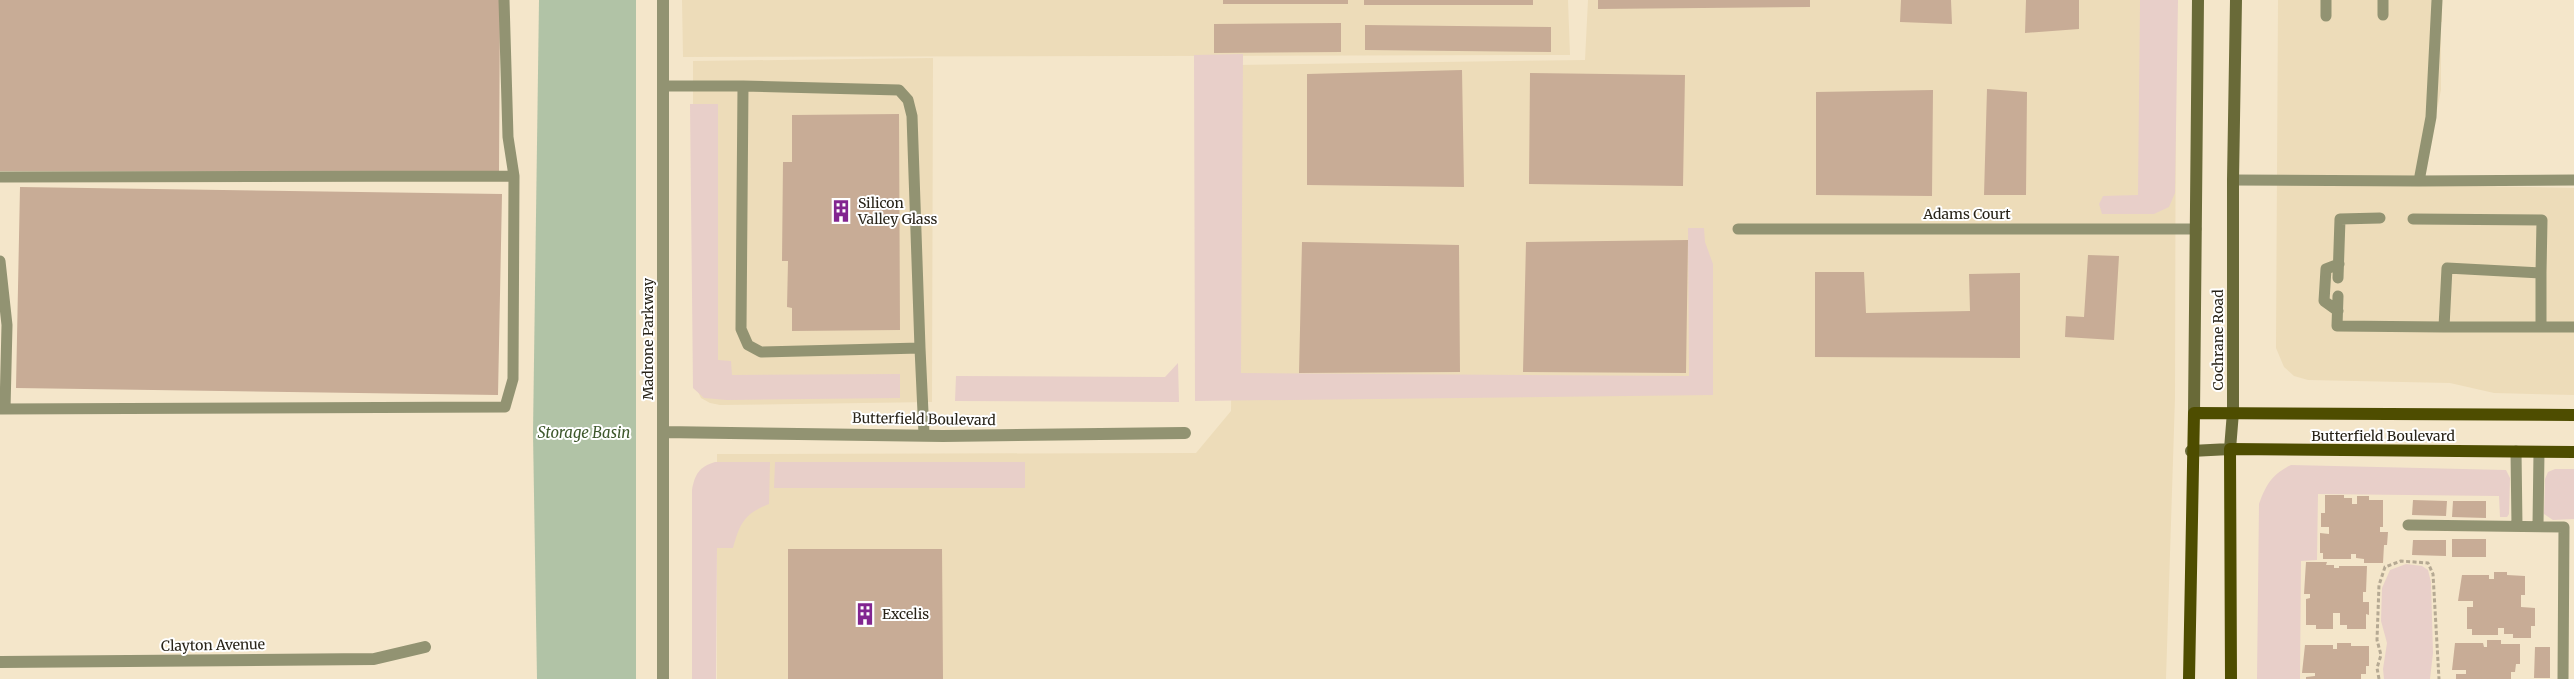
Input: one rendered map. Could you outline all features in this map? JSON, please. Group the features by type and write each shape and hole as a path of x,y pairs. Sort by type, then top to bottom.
{"main road":[{"name":"Cochrane Road","path":"2189,679 2198,0"},
{"name":"Cochrane Road","path":"2231,679 2230,449 2233,412 2233,180 2236,0"},
{"name":"Butterfield Boulevard","path":"2194,413 2574,415"},
{"name":"Butterfield Boulevard","path":"2191,452 2230,449 2574,452"}],"street":[{"name":"Madrone Parkway","path":"662,679 663,0"},
{"name":"Butterfield Boulevard","path":"663,432 1185,433"},
{"name":"Clayton Avenue","path":"0,662 374,659 425,647"}],"lane":[{"path":"0,261 7,325 2,409 505,407 513,379 514,176 508,136 504,0"},
{"path":"2326,0 2326,16"},
{"path":"2383,0 2383,15"},
{"path":"2419,182 2432,117 2437,0"},
{"path":"663,86 899,90 908,100 912,116 924,434"},
{"path":"743,86 741,329 748,346 760,352 920,348"},
{"path":"0,177 514,176"},
{"path":"2233,180 2419,182 2574,180"},
{"path":"2338,278 2340,219 2380,218"},
{"path":"2414,219 2542,220 2541,327"},
{"name":"Adams Court","path":"1738,230 2196,229"},
{"path":"2338,311 2324,301 2326,269 2339,264"},
{"path":"2444,327 2447,268 2541,273"},
{"path":"2338,296 2337,326 2574,327"},
{"path":"2516,452 2516,526"},
{"path":"2538,525 2539,452"},
{"path":"2408,525 2538,525 2564,527 2563,679"}],"path":[{"path":"2379,679 2377,668 2381,655 2377,640 2379,585 2385,567 2401,561 2428,563 2433,574 2439,679"}],"shaded area":[{"path":"682,0 1568,0 1570,55 683,57"},
{"path":"1588,0 2176,0 2175,398 2166,679 717,679 717,454 1196,453 1231,411 1235,65 1585,60"},
{"path":"2140,0 2178,0 2175,193 2169,207 2154,214 2102,214 2099,204 2103,196 2138,195"},
{"path":"2278,0 2442,0 2442,22 2430,22 2441,23 2441,90 2422,185 2574,188 2574,395 2494,393 2450,383 2308,380 2294,376 2284,367 2276,348"},
{"path":"1243,54 1241,373 1689,376 1688,228 1704,228 1705,242 1713,264 1713,395 1195,401 1194,55"},
{"path":"933,58 932,402 720,405 710,403 701,398 693,381 693,61"},
{"path":"690,104 718,104 718,360 731,361 732,375 900,374 900,398 727,400 704,398 693,388"},
{"path":"1178,363 1179,402 955,401 956,376 1165,377"},
{"path":"715,462 770,462 769,504 744,520 733,548 717,548 716,679 692,679 692,490 701,469"},
{"path":"775,462 1025,462 1025,488 774,488"},
{"path":"2291,465 2506,470 2510,478 2509,514 2507,517 2500,517 2499,496 2318,494 2317,560 2301,561 2300,679 2257,679 2259,504 2264,491 2274,476"},
{"path":"2555,469 2574,469 2574,519 2553,520 2544,514 2545,479 2548,472"},
{"path":"2406,564 2422,566 2428,570 2431,582 2433,653 2430,679 2384,679 2383,669 2387,643 2381,621 2382,588 2390,570"}],"water":[{"name":"Storage Basin","path":"539,0 636,0 636,679 537,679 533,433"}],"building":[{"path":"0,0 500,0 499,172 0,171"},
{"path":"1223,0 1348,0 1348,4 1223,4"},
{"path":"1364,0 1533,0 1533,5 1364,5"},
{"path":"1598,0 1810,0 1810,7 1598,9"},
{"path":"1901,0 1951,0 1952,24 1900,22"},
{"path":"2026,0 2079,0 2079,29 2025,33"},
{"path":"1341,23 1341,52 1214,53 1214,24"},
{"path":"1365,25 1551,27 1551,52 1365,50"},
{"path":"1462,70 1464,187 1307,185 1307,74"},
{"path":"1530,73 1685,75 1683,186 1529,184"},
{"path":"1987,89 2027,92 2026,195 1984,195"},
{"path":"1933,90 1932,196 1816,195 1816,92"},
{"name":"Silicon Valley Glass","path":"899,114 900,330 792,331 792,308 787,307 788,261 782,261 783,162 792,162 792,115"},
{"path":"20,187 502,194 498,395 16,388"},
{"path":"1688,240 1686,373 1523,372 1526,242"},
{"path":"1302,242 1459,245 1460,372 1299,373"},
{"path":"2088,255 2119,256 2114,340 2065,337 2066,316 2084,317"},
{"path":"1815,272 1864,272 1866,313 1970,311 1969,274 2020,273 2020,358 1815,357"},
{"path":"2325,495 2344,495 2344,498 2352,498 2352,504 2357,504 2357,496 2369,496 2369,500 2383,500 2383,527 2380,527 2380,532 2388,532 2387,545 2384,545 2383,563 2364,563 2364,559 2356,558 2356,554 2351,554 2351,559 2323,559 2323,553 2320,553 2320,533 2329,534 2329,527 2321,527 2321,513 2325,513"},
{"path":"2413,500 2447,501 2446,516 2412,515"},
{"path":"2453,501 2486,501 2486,518 2452,517"},
{"path":"2452,539 2486,539 2486,557 2452,557"},
{"path":"2413,540 2446,540 2446,556 2412,555"},
{"name":"Excelis","path":"788,549 942,549 943,679 788,679"},
{"path":"2306,562 2327,562 2326,565 2334,565 2334,568 2339,568 2339,566 2367,566 2366,592 2363,592 2363,602 2369,602 2369,615 2366,614 2366,629 2347,629 2347,625 2340,625 2340,613 2333,613 2333,629 2316,629 2316,625 2306,625 2306,599 2310,598 2310,594 2304,594"},
{"path":"2494,572 2507,572 2507,575 2525,576 2525,595 2521,595 2521,607 2535,608 2535,626 2531,626 2531,638 2513,638 2513,634 2504,634 2504,628 2498,628 2498,635 2472,635 2472,629 2467,629 2467,607 2473,607 2473,601 2458,601 2462,575 2489,575 2489,579 2494,579"},
{"path":"2487,640 2501,640 2501,644 2520,644 2520,664 2516,664 2515,672 2511,672 2511,679 2456,679 2456,674 2466,674 2466,670 2452,670 2455,643 2483,643 2484,647 2487,647"},
{"path":"2337,643 2351,643 2351,646 2369,646 2369,666 2366,666 2366,674 2361,674 2361,679 2306,679 2306,677 2315,676 2315,673 2302,673 2305,645 2333,645 2333,649 2337,649"},
{"path":"2535,647 2550,647 2550,678 2534,678"}],"place":[{"name":"Silicon Valley Glass","path":"841,211"},
{"name":"Excelis","path":"865,614"}]}
